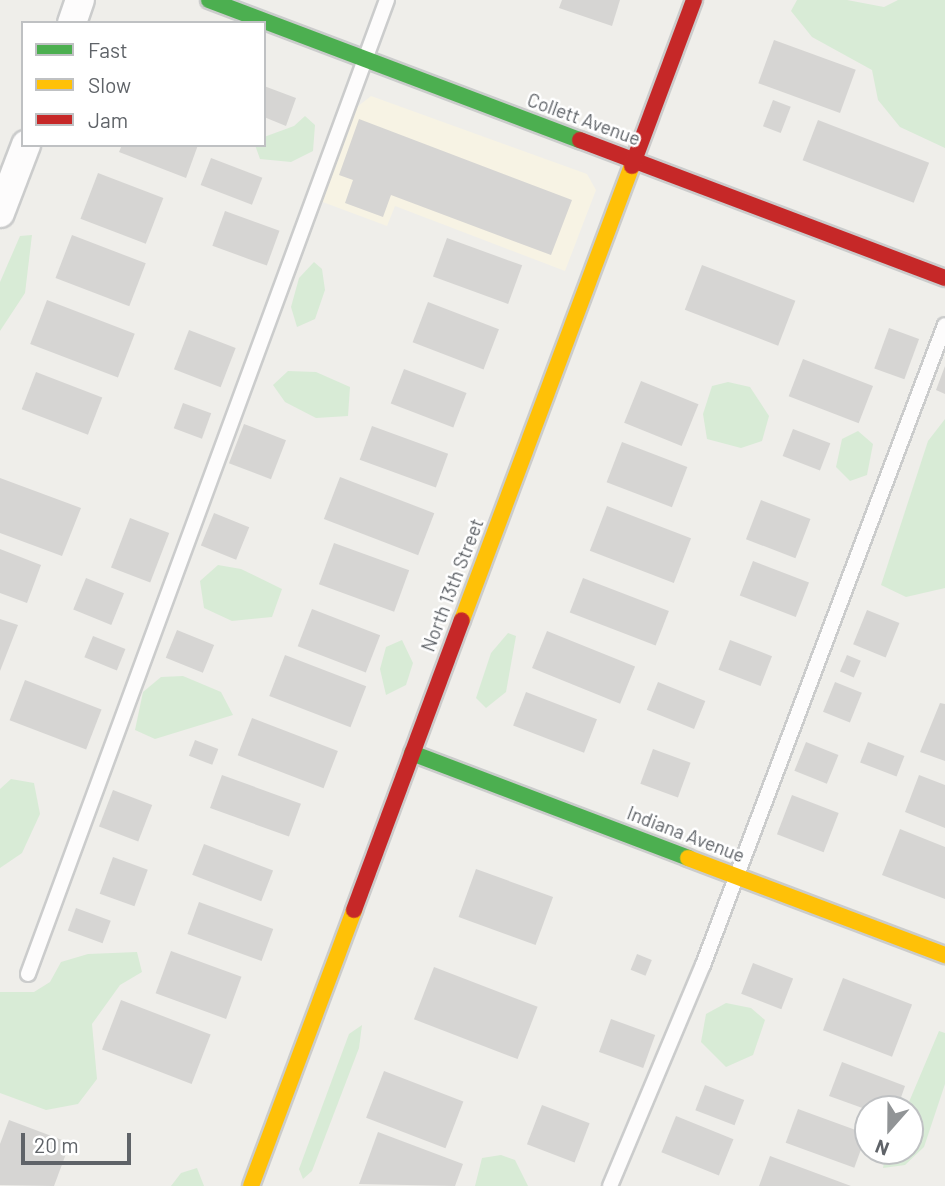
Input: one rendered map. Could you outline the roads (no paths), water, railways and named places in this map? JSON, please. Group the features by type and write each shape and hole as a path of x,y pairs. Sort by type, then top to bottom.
{"street":[{"path":"73,21 80,0"},
{"name":"Collett Avenue","path":"209,0 263,21"},
{"name":"North 13th Street","path":"250,1186 694,0"},
{"name":"Collett Avenue","path":"266,22 945,278"},
{"path":"0,213 25,147"},
{"name":"Indiana Avenue","path":"412,753 945,956"}],"lane":[{"path":"28,974 387,0"},
{"path":"610,1186 703,965 945,325"}]}
